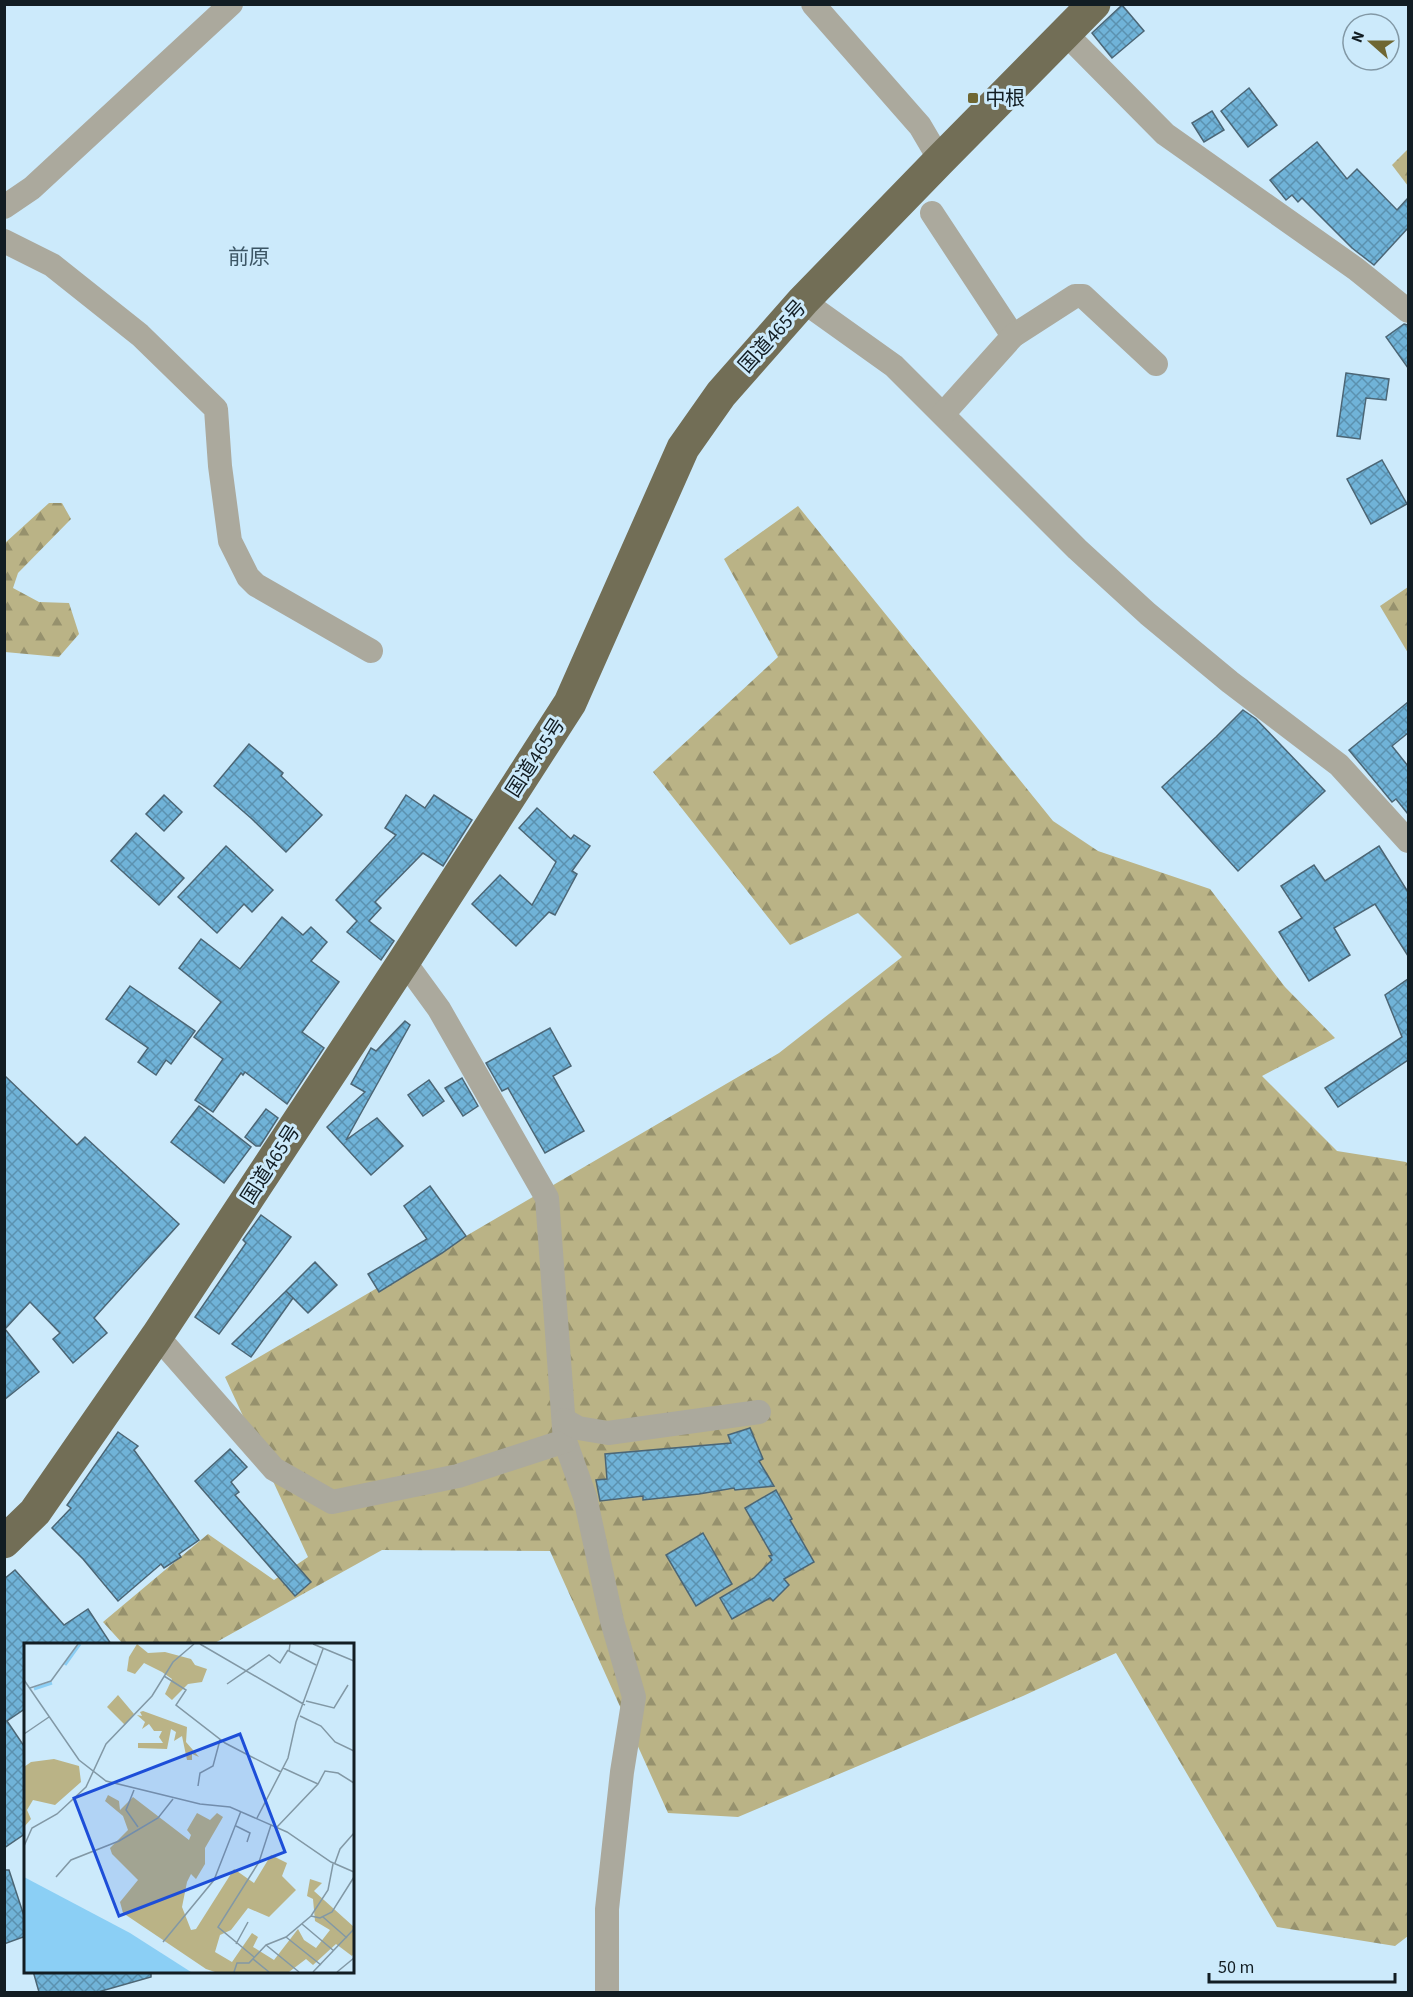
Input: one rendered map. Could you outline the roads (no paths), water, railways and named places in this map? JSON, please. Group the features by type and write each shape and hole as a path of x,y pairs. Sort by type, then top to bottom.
{"highway":[{"name":"国道465号","path":"4,1542 35,1512 157,1336 404,961 570,703 683,448 721,394 803,301 1094,4"}],"street":[{"path":"4,207 32,188 231,4"},
{"path":"813,4 920,126 940,159"},
{"path":"1065,33 1164,134 1356,268 1408,311"},
{"path":"932,213 1013,336"},
{"path":"4,241 52,265 141,335 216,409 220,466 230,541 248,577 256,585 371,651"},
{"path":"943,414 1013,336 1075,296 1083,296 1156,364"},
{"path":"803,301 894,366 1077,549 1130,598 1230,682 1339,765 1408,841"},
{"path":"404,961 439,1010 547,1198 564,1430 585,1497 612,1621 634,1697 622,1772 607,1908 606,1992"},
{"path":"157,1336 274,1468 332,1502 458,1476 564,1430 578,1428 608,1432 759,1412"}],"place":[{"name":"中根","path":"973,98"}],"district":[{"name":"前原","path":"249,257"}]}
